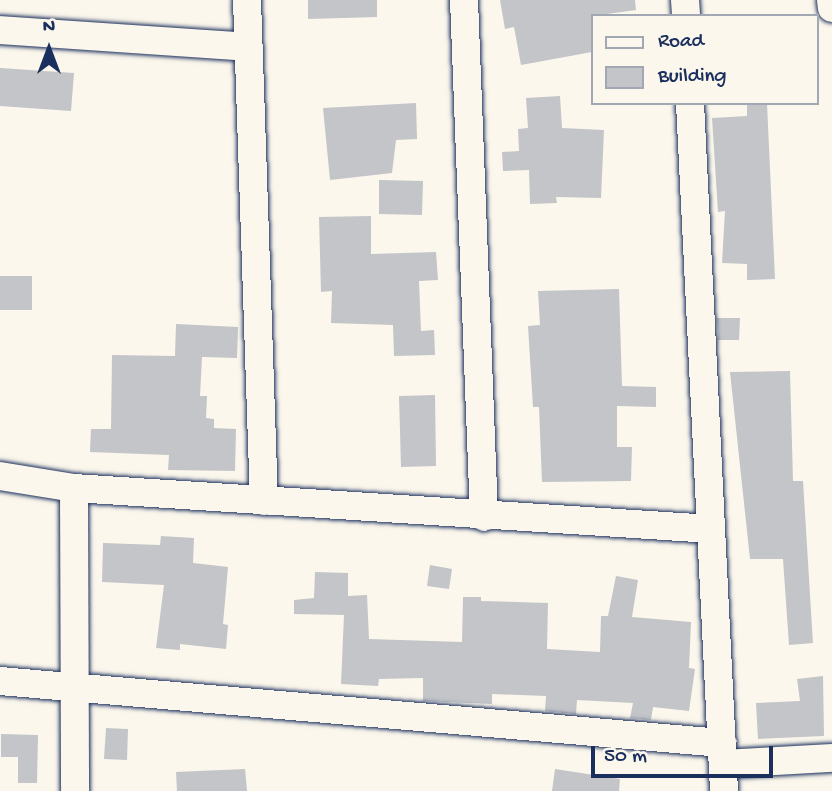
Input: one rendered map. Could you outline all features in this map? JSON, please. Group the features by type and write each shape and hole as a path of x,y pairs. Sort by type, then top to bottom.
{"street":[{"path":"247,0 264,501"},
{"path":"464,0 484,517"},
{"path":"831,0 832,8"},
{"path":"0,30 247,47"},
{"path":"690,105 723,766"},
{"path":"0,476 74,488 711,530"},
{"path":"74,488 72,688 75,791"},
{"path":"0,681 723,766 832,758"}],"building":[{"path":"308,0 377,0 377,17 308,19"},
{"path":"500,0 635,0 636,10 590,14 590,52 521,65 514,27 505,29"},
{"path":"0,68 74,73 71,111 0,106"},
{"path":"560,96 562,128 604,130 601,198 556,197 557,203 530,204 529,170 503,171 502,152 519,151 518,129 528,128 526,98"},
{"path":"416,103 417,139 396,140 392,173 330,180 323,108"},
{"path":"747,105 767,105 775,279 747,280 747,264 722,263 725,211 718,212 712,118 747,116"},
{"path":"379,180 423,181 422,215 379,214"},
{"path":"371,216 371,254 436,252 438,280 419,281 421,331 434,330 435,355 394,356 393,325 331,323 332,291 321,292 319,217"},
{"path":"0,276 32,276 32,310 0,310"},
{"path":"619,289 622,386 656,387 656,407 617,406 617,447 632,447 631,481 542,482 539,407 533,407 528,326 540,325 538,291"},
{"path":"717,318 740,318 739,340 718,340"},
{"path":"176,324 238,327 237,358 202,357 200,396 207,396 206,418 214,419 214,428 236,429 235,471 168,470 169,455 90,452 91,429 111,429 112,355 175,356"},
{"path":"790,371 793,481 803,481 813,643 789,645 783,559 750,559 730,372"},
{"path":"435,395 436,466 401,467 399,396"},
{"path":"161,536 194,538 193,563 228,567 223,624 228,625 226,649 180,644 180,650 156,648 164,585 102,582 103,543 160,545"},
{"path":"430,565 452,569 449,589 427,586"},
{"path":"315,572 348,573 348,596 367,595 369,639 462,642 463,597 481,597 481,601 548,603 547,649 600,652 601,616 608,616 616,576 638,580 632,617 691,622 689,668 695,669 689,711 653,707 651,720 630,718 633,703 577,700 576,714 545,711 546,696 492,694 492,704 423,701 423,678 379,679 378,686 341,684 344,615 294,614 294,600 314,598"},
{"path":"823,676 824,736 758,739 756,703 800,701 797,679"},
{"path":"106,728 128,729 127,760 104,759"},
{"path":"1,734 38,735 37,783 18,783 18,757 1,757"},
{"path":"245,769 247,791 177,791 176,772"},
{"path":"555,769 620,779 619,791 552,791"}]}
